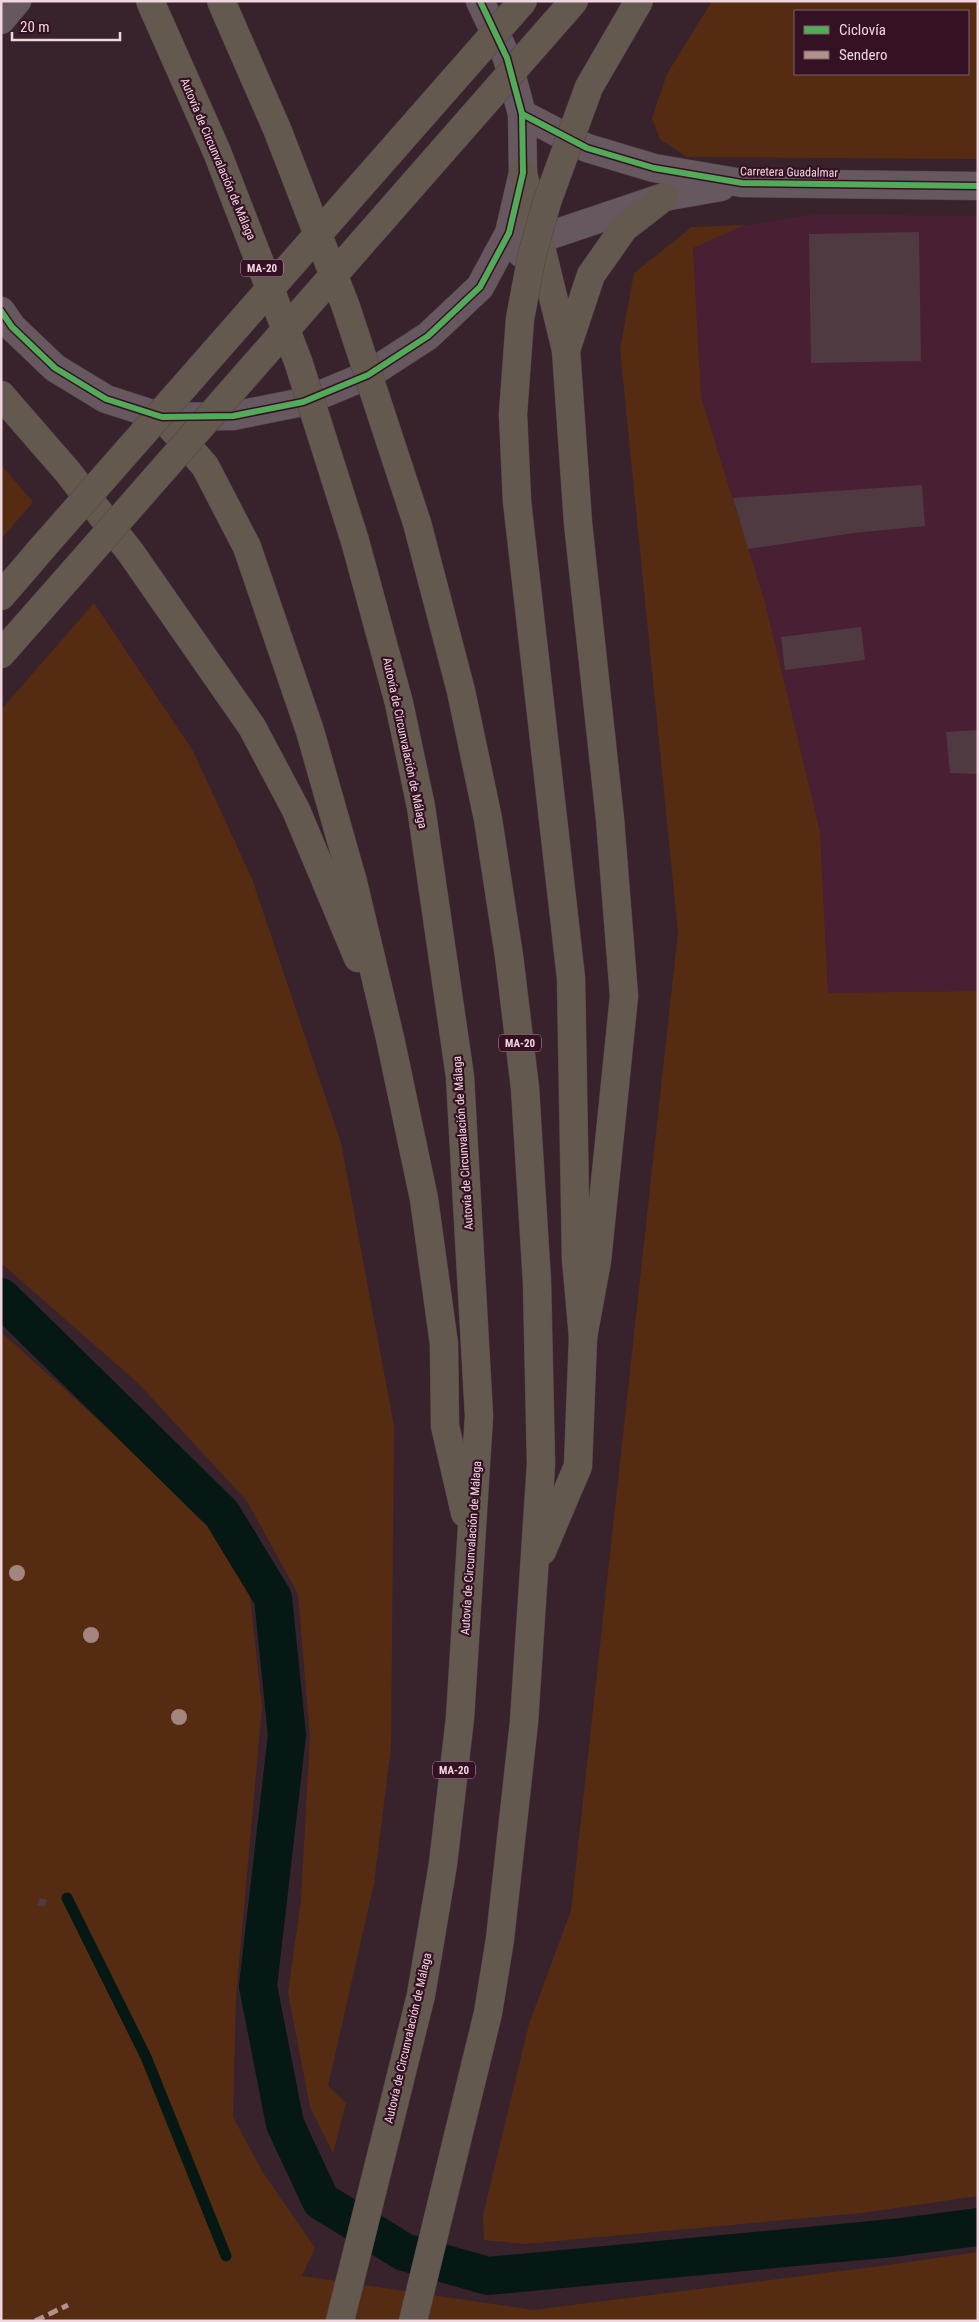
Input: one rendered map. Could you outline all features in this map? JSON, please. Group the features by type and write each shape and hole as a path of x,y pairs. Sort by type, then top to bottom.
{"highway":[{"name":"Autovía de Circunvalación de Málaga","path":"150,1 217,152 298,360 355,541 399,703 421,807 460,1077 479,1416 460,1718 444,1864 421,1995 340,2321"},
{"name":"MA-20","path":"221,1 277,129 346,307 417,523 461,691 488,819 510,956 525,1088 537,1282 541,1454 524,1722 500,1939 488,2013 413,2321"},
{"path":"1,596 521,1"},
{"path":"1,654 574,1"},
{"path":"533,1573 578,1466 583,1338 576,1259 571,978 517,501 513,414 520,318 532,255 547,202 589,87 640,1"},
{"path":"523,173 566,350 578,523 610,820 624,996 597,1261 583,1338"},
{"path":"566,350 591,275 624,228 664,197"},
{"path":"1,395 67,471 131,553 252,727 296,810 390,1038"},
{"path":"162,417 205,466 247,547 310,731 353,882 390,1038 424,1199 444,1344 445,1426 471,1543"}],"street":[{"path":"1,20 16,1"},
{"path":"480,1 507,58 522,114 523,173 509,232 480,287"},
{"path":"507,58 521,1"},
{"name":"Carretera Guadalmar","path":"522,114 586,148 654,168 742,183 978,186"},
{"name":"Carretera Guadalmar","path":"1,310 12,327 55,368 106,399 162,417 234,416 303,402 368,375 421,341 480,287 540,239 664,197 742,183"}],"shaded area":[{"path":"712,1 978,1 978,159 687,157 660,139 652,118 667,74"},
{"path":"818,214 978,216 978,991 828,994 820,831 765,602 701,397 693,248 745,225"},
{"path":"745,225 693,248 701,397 765,602 820,831 828,993 978,991 978,2196 861,2213 524,2244 484,2240 483,2215 529,2024 571,1911 678,932 620,349 634,273 692,227"},
{"path":"1,465 33,502 1,539"},
{"path":"94,603 193,751 252,879 341,1143 394,1426 391,1747 374,1883 328,2086 346,2103 333,2153 310,2107 288,1993 301,1900 310,1737 298,1594 247,1501 138,1383 1,1263 1,710"},
{"path":"1,1332 176,1490 237,1559 250,1597 262,1707 236,1997 233,2117 262,2171 315,2248 302,2276 533,2310 978,2252 978,2321 1,2321"}],"building":[{"path":"919,232 921,361 811,363 809,234"},
{"path":"922,485 925,526 854,533 748,549 733,498"},
{"path":"861,627 865,660 785,670 781,637"},
{"path":"978,730 978,774 950,773 946,732"},
{"path":"40,1898 47,1900 44,1907 37,1905"}],"waterway":[{"path":"1,1297 222,1514 273,1598 287,1735 258,1986 285,2124 321,2201 404,2252 488,2276 893,2238 978,2227"},
{"path":"67,1898 146,2057 226,2256"}],"marked path":[{"path":"35,2321 68,2305"}],"cycle path":[{"path":"1,311 12,327 55,368 106,399 162,417 233,416 303,402 368,375 428,336 480,287 509,233 523,173 522,114 507,58 480,1"},
{"path":"522,114 587,148 654,168 742,183 978,186"}]}
